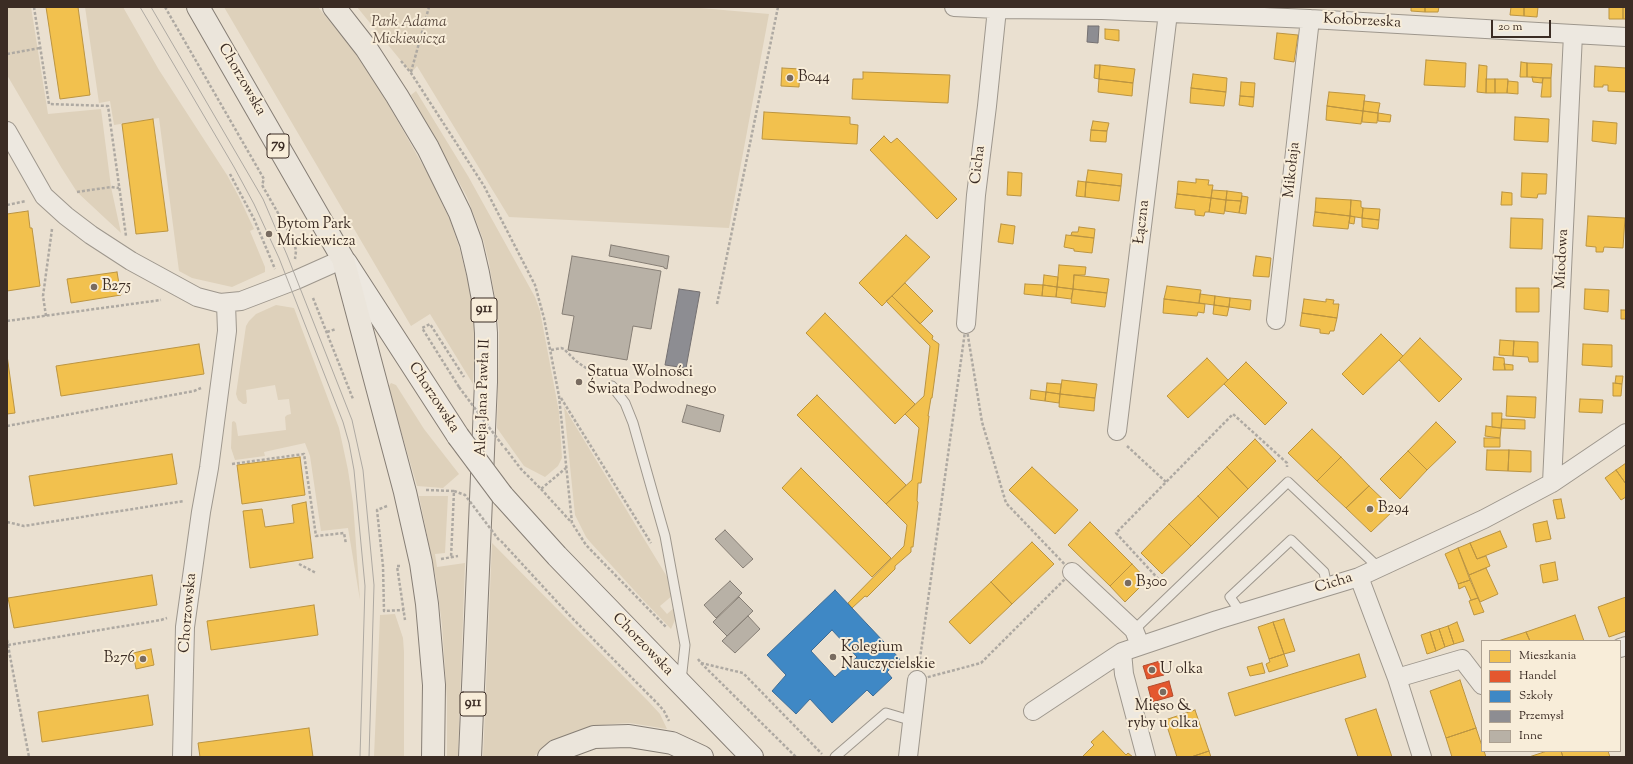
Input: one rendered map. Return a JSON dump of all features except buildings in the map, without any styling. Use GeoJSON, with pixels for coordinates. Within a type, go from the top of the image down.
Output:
{"type":"FeatureCollection","features":[{"type":"Feature","properties":{"kind":"main road","name":"Chorzowska"},"geometry":{"type":"LineString","coordinates":[[198,7],[343,259],[458,436],[502,495],[557,556],[752,757]]}},
{"type":"Feature","properties":{"kind":"main road","name":"Aleja Jana Pawła II"},"geometry":{"type":"LineString","coordinates":[[334,7],[374,60],[428,148],[460,212],[471,243],[480,280],[486,333],[486,382],[470,757]]}},
{"type":"Feature","properties":{"kind":"main road"},"geometry":{"type":"LineString","coordinates":[[343,259],[405,492],[421,563],[427,604],[434,685],[433,757]]}},
{"type":"Feature","properties":{"kind":"main road"},"geometry":{"type":"LineString","coordinates":[[549,757],[556,751],[594,737],[629,736],[672,743],[702,757]]}},
{"type":"Feature","properties":{"kind":"street","name":"Kołobrzeska"},"geometry":{"type":"LineString","coordinates":[[954,7],[1102,10],[1310,19],[1626,37]]}},
{"type":"Feature","properties":{"kind":"street","name":"Cicha"},"geometry":{"type":"LineString","coordinates":[[966,324],[976,194],[987,106],[996,8]]}},
{"type":"Feature","properties":{"kind":"street","name":"Łączna"},"geometry":{"type":"LineString","coordinates":[[1117,431],[1168,13]]}},
{"type":"Feature","properties":{"kind":"street","name":"Mikołaja"},"geometry":{"type":"LineString","coordinates":[[1276,320],[1310,19]]}},
{"type":"Feature","properties":{"kind":"street","name":"Miodowa"},"geometry":{"type":"LineString","coordinates":[[1552,483],[1573,34]]}},
{"type":"Feature","properties":{"kind":"street"},"geometry":{"type":"LineString","coordinates":[[7,131],[44,196],[66,216],[91,235],[138,265],[197,297],[211,302],[226,304],[250,298],[343,259]]}},
{"type":"Feature","properties":{"kind":"street","name":"Chorzowska"},"geometry":{"type":"LineString","coordinates":[[182,757],[185,627],[201,512],[209,468],[227,331],[226,304]]}},
{"type":"Feature","properties":{"kind":"street","name":"Cicha"},"geometry":{"type":"LineString","coordinates":[[1033,711],[1122,652],[1137,637],[1241,613],[1359,577],[1484,519],[1552,483],[1626,433]]}},
{"type":"Feature","properties":{"kind":"street"},"geometry":{"type":"LineString","coordinates":[[1072,572],[1137,637]]}},
{"type":"Feature","properties":{"kind":"street"},"geometry":{"type":"LineString","coordinates":[[1359,577],[1397,678],[1422,757]]}},
{"type":"Feature","properties":{"kind":"street"},"geometry":{"type":"LineString","coordinates":[[1122,652],[1124,674],[1146,757]]}},
{"type":"Feature","properties":{"kind":"street"},"geometry":{"type":"LineString","coordinates":[[1397,678],[1462,659],[1481,684]]}},
{"type":"Feature","properties":{"kind":"street"},"geometry":{"type":"LineString","coordinates":[[908,757],[917,680]]}},
{"type":"Feature","properties":{"kind":"lane"},"geometry":{"type":"LineString","coordinates":[[612,386],[625,403],[633,423],[663,529],[685,645],[681,684]]}},
{"type":"Feature","properties":{"kind":"lane"},"geometry":{"type":"LineString","coordinates":[[1137,637],[1171,594],[1288,482],[1379,568]]}},
{"type":"Feature","properties":{"kind":"lane"},"geometry":{"type":"LineString","coordinates":[[1241,613],[1230,597],[1291,540],[1324,572],[1327,587]]}},
{"type":"Feature","properties":{"kind":"lane"},"geometry":{"type":"LineString","coordinates":[[834,757],[886,713],[913,720]]}},
{"type":"Feature","properties":{"kind":"path"},"geometry":{"type":"LineString","coordinates":[[34,7],[48,104],[108,106],[127,240]]}},
{"type":"Feature","properties":{"kind":"path"},"geometry":{"type":"LineString","coordinates":[[165,7],[264,179],[262,185],[294,241],[296,251],[294,261]]}},
{"type":"Feature","properties":{"kind":"path"},"geometry":{"type":"LineString","coordinates":[[411,73],[429,7]]}},
{"type":"Feature","properties":{"kind":"path"},"geometry":{"type":"LineString","coordinates":[[717,304],[778,7]]}},
{"type":"Feature","properties":{"kind":"path"},"geometry":{"type":"LineString","coordinates":[[7,54],[40,48]]}},
{"type":"Feature","properties":{"kind":"path"},"geometry":{"type":"LineString","coordinates":[[396,55],[411,73],[480,180],[509,233],[534,285],[544,318],[559,396],[572,523]]}},
{"type":"Feature","properties":{"kind":"path"},"geometry":{"type":"LineString","coordinates":[[230,174],[254,219],[276,272],[265,277],[271,290]]}},
{"type":"Feature","properties":{"kind":"path"},"geometry":{"type":"LineString","coordinates":[[77,192],[111,187],[119,188]]}},
{"type":"Feature","properties":{"kind":"path"},"geometry":{"type":"LineString","coordinates":[[7,204],[32,200]]}},
{"type":"Feature","properties":{"kind":"path"},"geometry":{"type":"LineString","coordinates":[[46,316],[43,296],[53,225]]}},
{"type":"Feature","properties":{"kind":"path"},"geometry":{"type":"LineString","coordinates":[[313,298],[353,399]]}},
{"type":"Feature","properties":{"kind":"path"},"geometry":{"type":"LineString","coordinates":[[7,321],[164,300]]}},
{"type":"Feature","properties":{"kind":"path"},"geometry":{"type":"LineString","coordinates":[[461,372],[430,324],[422,328],[459,387],[503,446],[521,469],[572,523],[586,545],[701,663],[796,757]]}},
{"type":"Feature","properties":{"kind":"path"},"geometry":{"type":"LineString","coordinates":[[966,324],[982,422],[1006,503],[1072,572],[981,663],[917,680],[966,324]]}},
{"type":"Feature","properties":{"kind":"path"},"geometry":{"type":"LineString","coordinates":[[327,332],[336,329]]}},
{"type":"Feature","properties":{"kind":"path"},"geometry":{"type":"LineString","coordinates":[[551,350],[561,348],[564,349],[576,361],[612,386]]}},
{"type":"Feature","properties":{"kind":"path"},"geometry":{"type":"LineString","coordinates":[[7,426],[194,391],[203,387]]}},
{"type":"Feature","properties":{"kind":"path"},"geometry":{"type":"LineString","coordinates":[[559,396],[654,548]]}},
{"type":"Feature","properties":{"kind":"path"},"geometry":{"type":"LineString","coordinates":[[1171,594],[1116,533],[1234,414],[1287,463],[1288,482]]}},
{"type":"Feature","properties":{"kind":"path"},"geometry":{"type":"LineString","coordinates":[[1117,431],[1115,446],[1126,445],[1166,482]]}},
{"type":"Feature","properties":{"kind":"path"},"geometry":{"type":"LineString","coordinates":[[232,464],[304,454],[316,536],[344,533],[346,544]]}},
{"type":"Feature","properties":{"kind":"path"},"geometry":{"type":"LineString","coordinates":[[541,489],[566,467]]}},
{"type":"Feature","properties":{"kind":"path"},"geometry":{"type":"LineString","coordinates":[[424,490],[454,491],[465,495],[499,540],[571,617],[664,711],[673,730],[672,743]]}},
{"type":"Feature","properties":{"kind":"path"},"geometry":{"type":"LineString","coordinates":[[450,558],[454,491]]}},
{"type":"Feature","properties":{"kind":"path"},"geometry":{"type":"LineString","coordinates":[[7,522],[24,526],[186,500]]}},
{"type":"Feature","properties":{"kind":"path"},"geometry":{"type":"LineString","coordinates":[[383,507],[376,510],[383,566],[384,611],[404,610],[397,566],[401,566]]}},
{"type":"Feature","properties":{"kind":"path"},"geometry":{"type":"LineString","coordinates":[[299,564],[316,573]]}},
{"type":"Feature","properties":{"kind":"path"},"geometry":{"type":"LineString","coordinates":[[8,645],[161,620],[169,616]]}},
{"type":"Feature","properties":{"kind":"path"},"geometry":{"type":"LineString","coordinates":[[7,640],[29,757]]}},
{"type":"Feature","properties":{"kind":"path"},"geometry":{"type":"LineString","coordinates":[[701,663],[743,673],[825,757]]}},
{"type":"Feature","properties":{"kind":"green space"},"geometry":{"type":"Polygon","coordinates":[[[7,7],[31,7],[48,114],[101,109],[111,187],[121,233],[77,192],[7,75],[7,7]]]}},
{"type":"Feature","properties":{"kind":"green space"},"geometry":{"type":"Polygon","coordinates":[[[85,7],[123,7],[159,70],[227,175],[239,197],[254,229],[250,231],[265,267],[265,272],[232,287],[192,278],[179,271],[159,118],[114,125],[110,101],[99,103],[85,7]]]}},
{"type":"Feature","properties":{"kind":"green space"},"geometry":{"type":"Polygon","coordinates":[[[224,7],[318,7],[354,51],[380,90],[429,176],[450,220],[460,250],[474,315],[475,344],[473,384],[430,314],[411,326],[224,7]]]}},
{"type":"Feature","properties":{"kind":"green space","name":"Park Adama Mickiewicza"},"geometry":{"type":"Polygon","coordinates":[[[357,7],[689,7],[769,14],[729,228],[509,217],[417,66],[411,73],[357,7]]]}},
{"type":"Feature","properties":{"kind":"green space"},"geometry":{"type":"Polygon","coordinates":[[[416,91],[468,176],[535,297],[540,311],[559,412],[562,458],[558,466],[545,477],[524,466],[497,428],[499,331],[489,263],[483,239],[467,197],[411,95],[416,91]]]}},
{"type":"Feature","properties":{"kind":"green space"},"geometry":{"type":"Polygon","coordinates":[[[276,305],[294,308],[339,428],[353,503],[360,600],[348,528],[321,531],[310,456],[305,443],[264,452],[265,456],[235,460],[231,448],[232,422],[234,421],[236,423],[238,436],[286,430],[285,417],[291,414],[289,399],[278,400],[275,385],[246,390],[246,404],[243,404],[238,400],[236,394],[246,326],[256,314],[276,305]]]}},
{"type":"Feature","properties":{"kind":"green space"},"geometry":{"type":"Polygon","coordinates":[[[391,383],[396,385],[424,429],[459,474],[443,488],[417,486],[389,390],[391,383]]]}},
{"type":"Feature","properties":{"kind":"green space"},"geometry":{"type":"Polygon","coordinates":[[[564,407],[669,580],[673,595],[660,606],[667,614],[675,607],[675,620],[671,629],[591,543],[586,537],[575,515],[564,407]]]}},
{"type":"Feature","properties":{"kind":"green space"},"geometry":{"type":"Polygon","coordinates":[[[419,496],[448,496],[445,553],[435,554],[437,567],[465,563],[458,757],[447,757],[447,700],[442,625],[436,579],[419,496]]]}},
{"type":"Feature","properties":{"kind":"green space"},"geometry":{"type":"Polygon","coordinates":[[[492,543],[649,702],[660,714],[667,729],[630,723],[595,726],[549,745],[533,757],[483,757],[492,543]]]}},
{"type":"Feature","properties":{"kind":"green space"},"geometry":{"type":"Polygon","coordinates":[[[395,614],[403,638],[404,652],[404,757],[374,757],[380,615],[395,614]]]}},
{"type":"Feature","properties":{"kind":"tram line"},"geometry":{"type":"LineString","coordinates":[[140,7],[234,167],[254,204],[279,258],[343,422],[354,470],[365,586],[360,757]]}},
{"type":"Feature","properties":{"kind":"tram line"},"geometry":{"type":"LineString","coordinates":[[151,7],[263,199],[287,255],[352,420],[363,470],[374,585],[369,757]]}},
{"type":"Feature","properties":{"kind":"place","name":"B044"},"geometry":{"type":"Point","coordinates":[790,78]}},
{"type":"Feature","properties":{"kind":"place","name":"Bytom Park Mickiewicza"},"geometry":{"type":"Point","coordinates":[269,234]}},
{"type":"Feature","properties":{"kind":"place","name":"B275"},"geometry":{"type":"Point","coordinates":[94,287]}},
{"type":"Feature","properties":{"kind":"place","name":"Statua Wolności Świata Podwodnego"},"geometry":{"type":"Point","coordinates":[579,382]}},
{"type":"Feature","properties":{"kind":"place","name":"B294"},"geometry":{"type":"Point","coordinates":[1370,509]}},
{"type":"Feature","properties":{"kind":"place","name":"B300"},"geometry":{"type":"Point","coordinates":[1128,583]}},
{"type":"Feature","properties":{"kind":"place","name":"Kolegium Nauczycielskie"},"geometry":{"type":"Point","coordinates":[833,657]}},
{"type":"Feature","properties":{"kind":"place","name":"B276"},"geometry":{"type":"Point","coordinates":[143,659]}},
{"type":"Feature","properties":{"kind":"place","name":"U olka"},"geometry":{"type":"Point","coordinates":[1152,670]}},
{"type":"Feature","properties":{"kind":"place","name":"Mięso & ryby u olka"},"geometry":{"type":"Point","coordinates":[1163,692]}}]}
